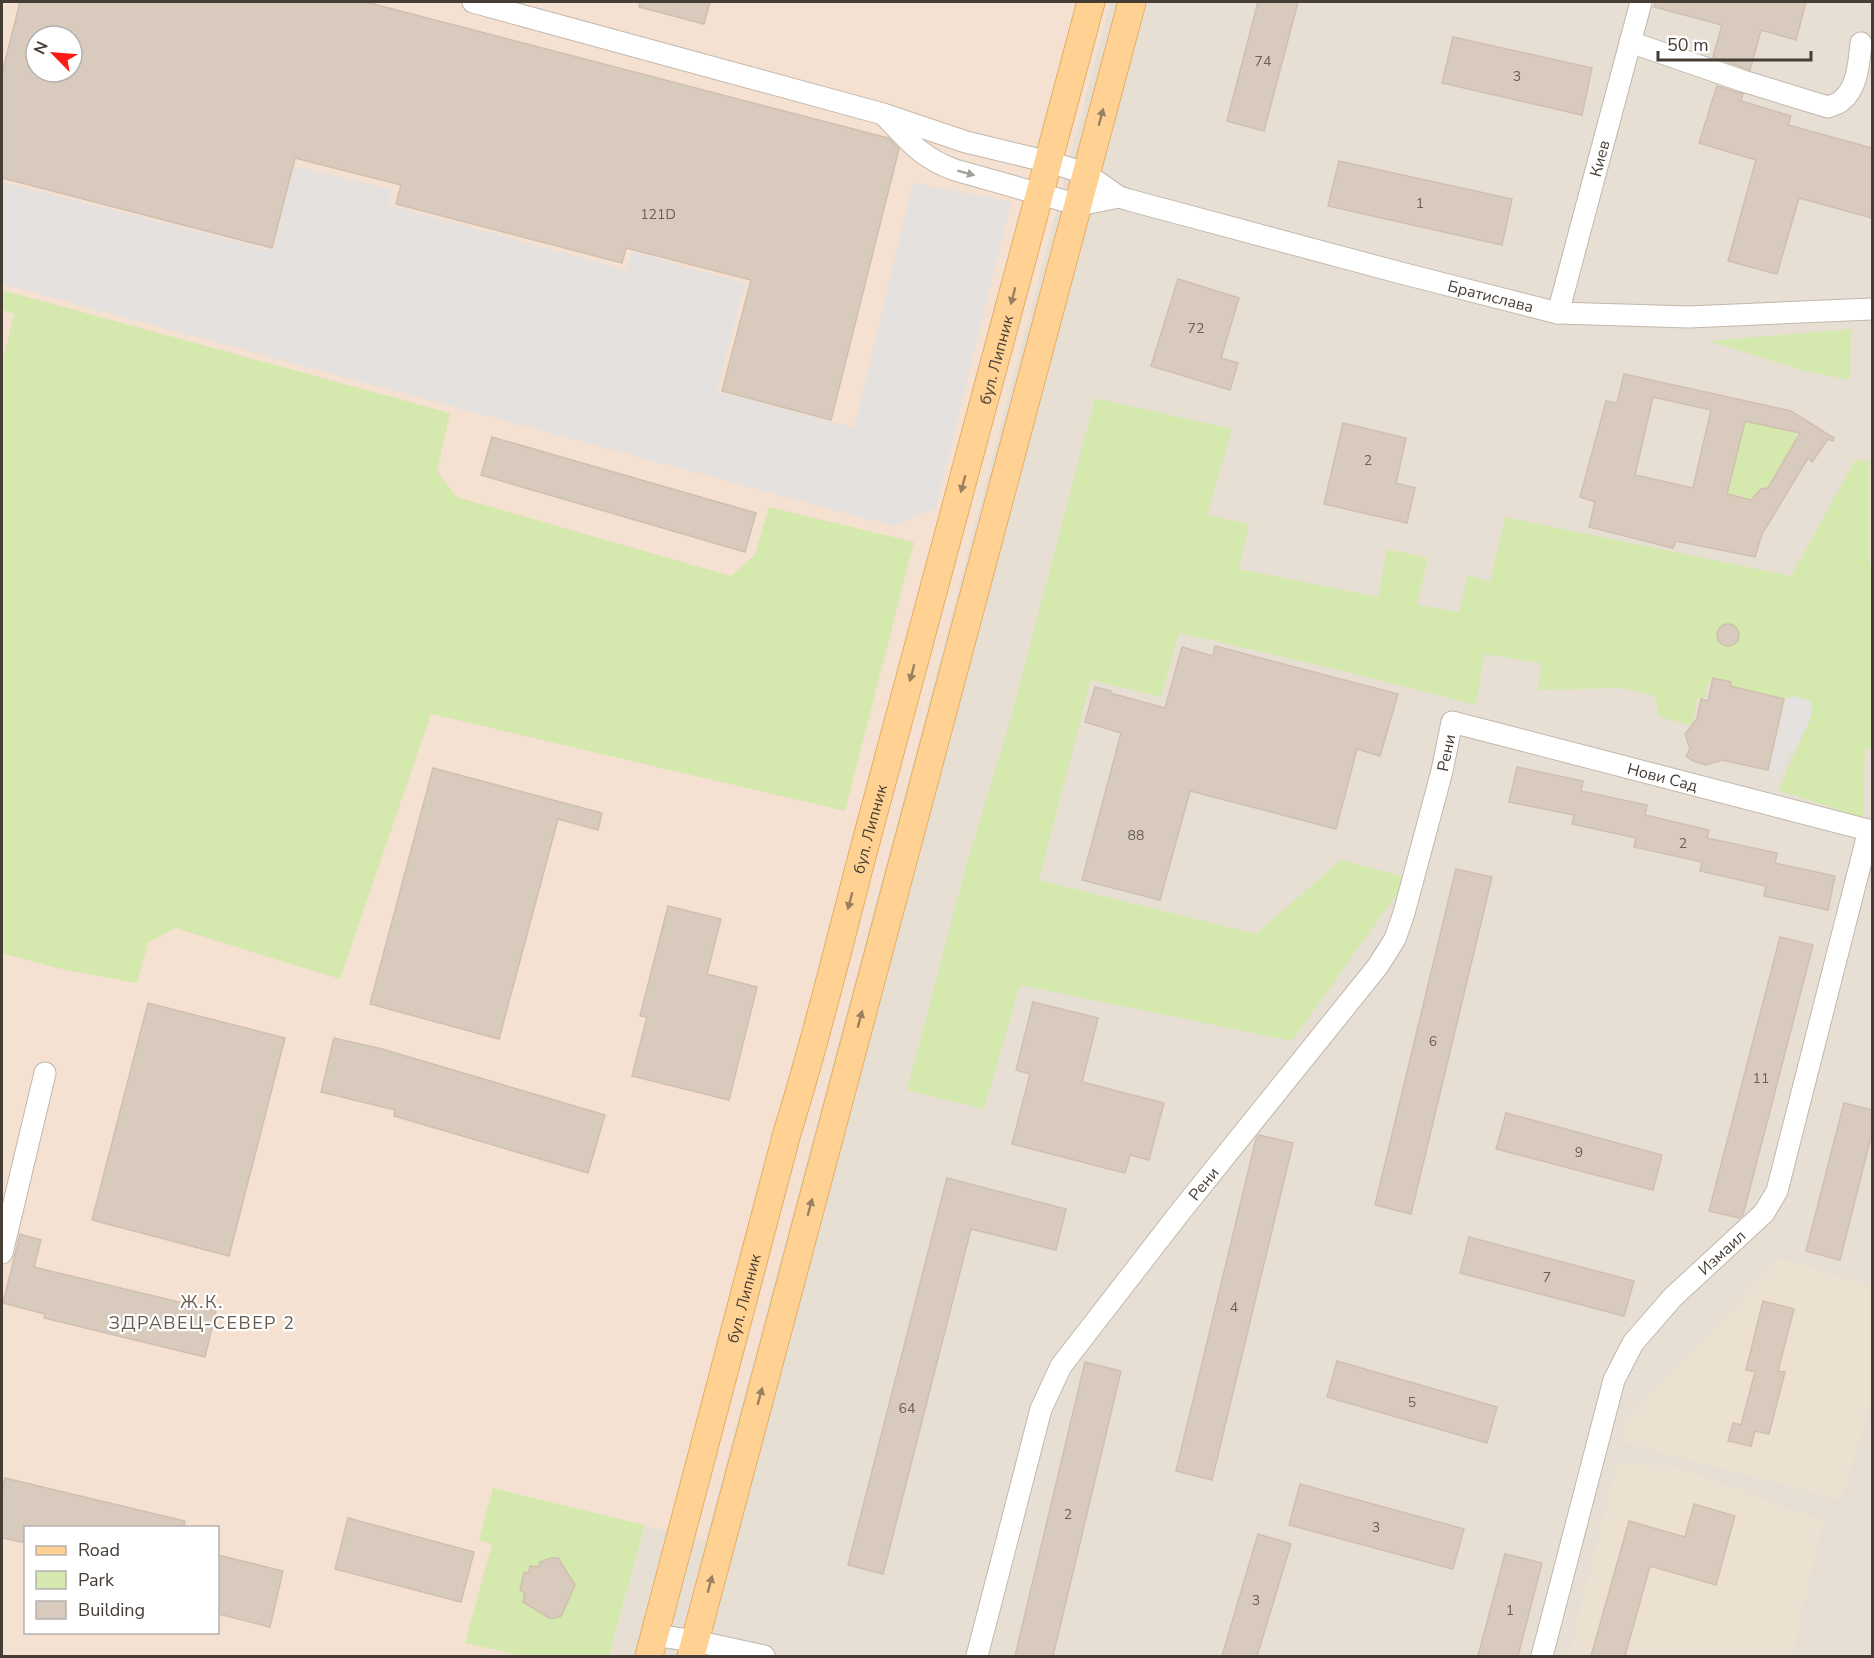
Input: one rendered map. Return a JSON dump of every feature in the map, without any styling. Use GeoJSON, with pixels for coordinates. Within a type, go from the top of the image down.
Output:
{"type":"FeatureCollection","features":[{"type":"Feature","properties":{"kind":"main road","name":"бул. Липник"},"geometry":{"type":"LineString","coordinates":[[651,1646],[1091,2]]}},
{"type":"Feature","properties":{"kind":"main road"},"geometry":{"type":"LineString","coordinates":[[693,1648],[1132,2]]}},
{"type":"Feature","properties":{"kind":"street"},"geometry":{"type":"LineString","coordinates":[[473,2],[884,114],[966,142],[1049,162],[1085,173],[1119,197]]}},
{"type":"Feature","properties":{"kind":"street","name":"Киев"},"geometry":{"type":"LineString","coordinates":[[1558,313],[1641,2]]}},
{"type":"Feature","properties":{"kind":"street"},"geometry":{"type":"LineString","coordinates":[[1630,42],[1743,81],[1828,106],[1840,102],[1849,92],[1857,74],[1861,43]]}},
{"type":"Feature","properties":{"kind":"street"},"geometry":{"type":"LineString","coordinates":[[884,114],[917,149],[938,164],[1078,205],[1119,197]]}},
{"type":"Feature","properties":{"kind":"street","name":"Братислава"},"geometry":{"type":"LineString","coordinates":[[1119,197],[1558,313],[1689,316],[1872,309]]}},
{"type":"Feature","properties":{"kind":"street","name":"Нови Сад"},"geometry":{"type":"LineString","coordinates":[[1452,722],[1871,831]]}},
{"type":"Feature","properties":{"kind":"street","name":"Рени"},"geometry":{"type":"LineString","coordinates":[[977,1656],[1041,1409],[1060,1366],[1378,966],[1395,939],[1442,771],[1452,722]]}},
{"type":"Feature","properties":{"kind":"street","name":"Измаил"},"geometry":{"type":"LineString","coordinates":[[1542,1656],[1614,1380],[1628,1352],[1633,1343],[1673,1297],[1764,1213],[1777,1191],[1871,831]]}},
{"type":"Feature","properties":{"kind":"street"},"geometry":{"type":"LineString","coordinates":[[2,1253],[45,1073]]}},
{"type":"Feature","properties":{"kind":"street"},"geometry":{"type":"LineString","coordinates":[[651,1646],[764,1656]]}},
{"type":"Feature","properties":{"kind":"shaded area"},"geometry":{"type":"Polygon","coordinates":[[[2,2],[1110,2],[921,731],[705,1540],[493,1488],[493,1544],[465,1642],[523,1656],[2,1656],[2,2]]]}},
{"type":"Feature","properties":{"kind":"shaded area"},"geometry":{"type":"Polygon","coordinates":[[[1110,2],[1872,2],[1872,1656],[609,1656],[645,1525],[705,1540],[921,731],[1110,2]]]}},
{"type":"Feature","properties":{"kind":"shaded area"},"geometry":{"type":"Polygon","coordinates":[[[293,166],[392,189],[388,205],[626,270],[632,252],[745,283],[717,391],[854,428],[913,183],[1011,202],[936,508],[893,526],[2,284],[2,182],[273,251],[293,166]]]}},
{"type":"Feature","properties":{"kind":"shaded area"},"geometry":{"type":"Polygon","coordinates":[[[1795,696],[1810,701],[1812,711],[1808,724],[1792,752],[1790,751],[1778,775],[1768,770],[1777,730],[1780,730],[1779,721],[1784,699],[1795,696]]]}},
{"type":"Feature","properties":{"kind":"shaded area"},"geometry":{"type":"Polygon","coordinates":[[[1780,1258],[1872,1286],[1872,1399],[1841,1500],[1622,1442],[1625,1422],[1780,1258]]]}},
{"type":"Feature","properties":{"kind":"shaded area"},"geometry":{"type":"Polygon","coordinates":[[[1617,1463],[1677,1467],[1823,1521],[1792,1656],[1569,1656],[1617,1463]]]}},
{"type":"Feature","properties":{"kind":"green space"},"geometry":{"type":"Polygon","coordinates":[[[2,290],[450,413],[437,471],[457,497],[731,576],[755,554],[769,507],[914,542],[845,811],[431,714],[340,979],[175,928],[148,943],[137,983],[61,969],[2,953],[2,363],[14,314],[2,310],[2,290]]]}},
{"type":"Feature","properties":{"kind":"green space"},"geometry":{"type":"Polygon","coordinates":[[[1851,329],[1850,380],[1801,370],[1709,341],[1851,329]]]}},
{"type":"Feature","properties":{"kind":"green space"},"geometry":{"type":"Polygon","coordinates":[[[1095,398],[1232,429],[1207,515],[1249,524],[1239,569],[1378,597],[1387,549],[1428,558],[1417,605],[1459,612],[1468,575],[1490,582],[1505,517],[1791,576],[1855,460],[1869,461],[1869,562],[1872,568],[1872,748],[1865,749],[1863,818],[1778,790],[1808,724],[1812,711],[1810,701],[1790,697],[1784,699],[1708,682],[1705,698],[1698,698],[1692,725],[1659,717],[1655,696],[1622,688],[1538,690],[1541,663],[1484,654],[1476,705],[1348,672],[1179,633],[1161,697],[1091,680],[1039,880],[1256,934],[1341,860],[1408,878],[1292,1041],[1020,985],[984,1109],[907,1090],[966,866],[1010,721],[1095,398]]]}},
{"type":"Feature","properties":{"kind":"green space"},"geometry":{"type":"Polygon","coordinates":[[[1745,421],[1795,432],[1796,438],[1768,488],[1761,489],[1751,500],[1727,494],[1745,421]]]}},
{"type":"Feature","properties":{"kind":"green space"},"geometry":{"type":"Polygon","coordinates":[[[493,1488],[645,1525],[609,1656],[523,1656],[465,1643],[492,1544],[479,1540],[493,1488]]]}},
{"type":"Feature","properties":{"kind":"building"},"geometry":{"type":"Polygon","coordinates":[[[20,2],[366,2],[888,138],[899,149],[831,420],[722,391],[751,280],[626,248],[622,263],[396,204],[401,185],[295,158],[272,248],[2,178],[2,73],[20,2]]]}},
{"type":"Feature","properties":{"kind":"building"},"geometry":{"type":"Polygon","coordinates":[[[640,2],[710,2],[704,24],[639,7],[640,2]]]}},
{"type":"Feature","properties":{"kind":"building"},"geometry":{"type":"Polygon","coordinates":[[[1258,2],[1298,2],[1264,131],[1227,121],[1258,2]]]}},
{"type":"Feature","properties":{"kind":"building"},"geometry":{"type":"Polygon","coordinates":[[[1655,2],[1806,2],[1796,40],[1761,30],[1750,70],[1713,57],[1722,25],[1654,7],[1655,2]]]}},
{"type":"Feature","properties":{"kind":"building"},"geometry":{"type":"Polygon","coordinates":[[[1453,37],[1592,68],[1582,115],[1442,83],[1453,37]]]}},
{"type":"Feature","properties":{"kind":"building"},"geometry":{"type":"Polygon","coordinates":[[[1717,86],[1743,94],[1741,101],[1791,116],[1788,125],[1872,148],[1872,218],[1799,198],[1777,274],[1728,261],[1756,160],[1699,143],[1717,86]]]}},
{"type":"Feature","properties":{"kind":"building"},"geometry":{"type":"Polygon","coordinates":[[[1339,161],[1512,199],[1502,245],[1328,206],[1339,161]]]}},
{"type":"Feature","properties":{"kind":"building"},"geometry":{"type":"Polygon","coordinates":[[[1178,279],[1239,298],[1221,358],[1238,363],[1230,390],[1151,366],[1178,279]]]}},
{"type":"Feature","properties":{"kind":"building"},"geometry":{"type":"Polygon","coordinates":[[[1624,374],[1791,411],[1834,438],[1833,441],[1828,439],[1812,462],[1808,458],[1762,534],[1755,557],[1676,541],[1673,548],[1589,527],[1595,502],[1580,497],[1606,401],[1617,403],[1624,374]],[[1653,397],[1635,475],[1693,488],[1711,410],[1653,397]],[[1745,421],[1727,494],[1751,500],[1761,489],[1768,488],[1800,433],[1745,421]]]}},
{"type":"Feature","properties":{"kind":"building"},"geometry":{"type":"Polygon","coordinates":[[[1343,423],[1406,438],[1396,483],[1415,488],[1407,523],[1324,504],[1343,423]]]}},
{"type":"Feature","properties":{"kind":"building"},"geometry":{"type":"Polygon","coordinates":[[[492,437],[756,513],[745,552],[481,475],[492,437]]]}},
{"type":"Feature","properties":{"kind":"building"},"geometry":{"type":"Polygon","coordinates":[[[1728,624],[1736,627],[1739,635],[1736,643],[1728,646],[1720,643],[1717,635],[1720,627],[1728,624]]]}},
{"type":"Feature","properties":{"kind":"building"},"geometry":{"type":"Polygon","coordinates":[[[1215,646],[1398,694],[1380,756],[1357,749],[1336,829],[1190,791],[1160,900],[1082,880],[1121,733],[1085,722],[1095,687],[1165,708],[1182,647],[1213,656],[1215,646]]]}},
{"type":"Feature","properties":{"kind":"building"},"geometry":{"type":"Polygon","coordinates":[[[1713,678],[1731,682],[1730,686],[1784,699],[1768,770],[1722,760],[1706,765],[1686,756],[1690,749],[1685,734],[1697,719],[1701,699],[1708,701],[1713,678]]]}},
{"type":"Feature","properties":{"kind":"building"},"geometry":{"type":"Polygon","coordinates":[[[1517,767],[1583,781],[1581,791],[1647,805],[1645,815],[1709,830],[1707,838],[1777,853],[1775,863],[1835,876],[1828,910],[1764,896],[1766,886],[1700,871],[1702,862],[1634,847],[1636,838],[1572,824],[1574,815],[1509,802],[1517,767]]]}},
{"type":"Feature","properties":{"kind":"building"},"geometry":{"type":"Polygon","coordinates":[[[433,768],[602,813],[598,830],[558,819],[499,1039],[370,1004],[433,768]]]}},
{"type":"Feature","properties":{"kind":"building"},"geometry":{"type":"Polygon","coordinates":[[[1456,869],[1492,877],[1411,1214],[1375,1205],[1456,869]]]}},
{"type":"Feature","properties":{"kind":"building"},"geometry":{"type":"Polygon","coordinates":[[[668,906],[721,919],[707,974],[757,987],[729,1100],[632,1076],[647,1017],[640,1016],[668,906]]]}},
{"type":"Feature","properties":{"kind":"building"},"geometry":{"type":"Polygon","coordinates":[[[1780,937],[1813,945],[1743,1215],[1739,1218],[1709,1211],[1780,937]]]}},
{"type":"Feature","properties":{"kind":"building"},"geometry":{"type":"Polygon","coordinates":[[[1033,1002],[1098,1018],[1082,1082],[1164,1103],[1149,1160],[1130,1155],[1125,1173],[1012,1144],[1030,1074],[1016,1070],[1033,1002]]]}},
{"type":"Feature","properties":{"kind":"building"},"geometry":{"type":"Polygon","coordinates":[[[148,1003],[285,1038],[229,1256],[92,1220],[148,1003]]]}},
{"type":"Feature","properties":{"kind":"building"},"geometry":{"type":"Polygon","coordinates":[[[334,1038],[382,1049],[605,1115],[588,1173],[394,1116],[395,1110],[321,1092],[334,1038]]]}},
{"type":"Feature","properties":{"kind":"building"},"geometry":{"type":"Polygon","coordinates":[[[1844,1103],[1872,1110],[1872,1133],[1840,1260],[1806,1251],[1844,1103]]]}},
{"type":"Feature","properties":{"kind":"building"},"geometry":{"type":"Polygon","coordinates":[[[1506,1113],[1662,1155],[1653,1190],[1496,1149],[1506,1113]]]}},
{"type":"Feature","properties":{"kind":"building"},"geometry":{"type":"Polygon","coordinates":[[[1259,1135],[1293,1143],[1212,1480],[1176,1471],[1256,1139],[1259,1135]]]}},
{"type":"Feature","properties":{"kind":"building"},"geometry":{"type":"Polygon","coordinates":[[[947,1178],[1066,1209],[1056,1250],[971,1229],[883,1574],[848,1565],[947,1178]]]}},
{"type":"Feature","properties":{"kind":"building"},"geometry":{"type":"Polygon","coordinates":[[[20,1234],[41,1240],[34,1267],[216,1311],[205,1357],[44,1318],[45,1314],[3,1303],[20,1234]]]}},
{"type":"Feature","properties":{"kind":"building"},"geometry":{"type":"Polygon","coordinates":[[[1469,1237],[1634,1281],[1624,1316],[1460,1273],[1469,1237]]]}},
{"type":"Feature","properties":{"kind":"building"},"geometry":{"type":"Polygon","coordinates":[[[1763,1301],[1794,1309],[1778,1371],[1785,1372],[1769,1434],[1755,1431],[1751,1446],[1728,1441],[1733,1423],[1741,1425],[1755,1372],[1746,1370],[1763,1301]]]}},
{"type":"Feature","properties":{"kind":"building"},"geometry":{"type":"Polygon","coordinates":[[[1337,1361],[1497,1407],[1487,1443],[1327,1397],[1337,1361]]]}},
{"type":"Feature","properties":{"kind":"building"},"geometry":{"type":"Polygon","coordinates":[[[1085,1362],[1121,1371],[1053,1656],[1015,1656],[1085,1362]]]}},
{"type":"Feature","properties":{"kind":"building"},"geometry":{"type":"Polygon","coordinates":[[[5,1478],[185,1521],[184,1526],[24,1526],[24,1543],[2,1538],[2,1492],[5,1478]]]}},
{"type":"Feature","properties":{"kind":"building"},"geometry":{"type":"Polygon","coordinates":[[[1300,1484],[1464,1529],[1453,1569],[1289,1525],[1300,1484]]]}},
{"type":"Feature","properties":{"kind":"building"},"geometry":{"type":"Polygon","coordinates":[[[1694,1504],[1735,1516],[1716,1585],[1650,1566],[1625,1656],[1591,1656],[1629,1521],[1685,1537],[1694,1504]]]}},
{"type":"Feature","properties":{"kind":"building"},"geometry":{"type":"Polygon","coordinates":[[[348,1518],[474,1552],[461,1602],[335,1569],[348,1518]]]}},
{"type":"Feature","properties":{"kind":"building"},"geometry":{"type":"Polygon","coordinates":[[[1258,1534],[1291,1544],[1257,1656],[1222,1656],[1258,1534]]]}},
{"type":"Feature","properties":{"kind":"building"},"geometry":{"type":"Polygon","coordinates":[[[1505,1554],[1542,1563],[1518,1656],[1478,1656],[1505,1554]]]}},
{"type":"Feature","properties":{"kind":"building"},"geometry":{"type":"Polygon","coordinates":[[[219,1555],[283,1571],[270,1627],[219,1614],[219,1555]]]}},
{"type":"Feature","properties":{"kind":"building"},"geometry":{"type":"Polygon","coordinates":[[[558,1558],[575,1585],[561,1616],[554,1618],[549,1618],[523,1602],[525,1593],[520,1590],[524,1573],[529,1572],[530,1566],[539,1567],[540,1562],[558,1558]]]}},
{"type":"Feature","properties":{"kind":"district","name":"Ж.К. ЗДРАВЕЦ-СЕВЕР 2"},"geometry":{"type":"Point","coordinates":[202,1312]}}]}
